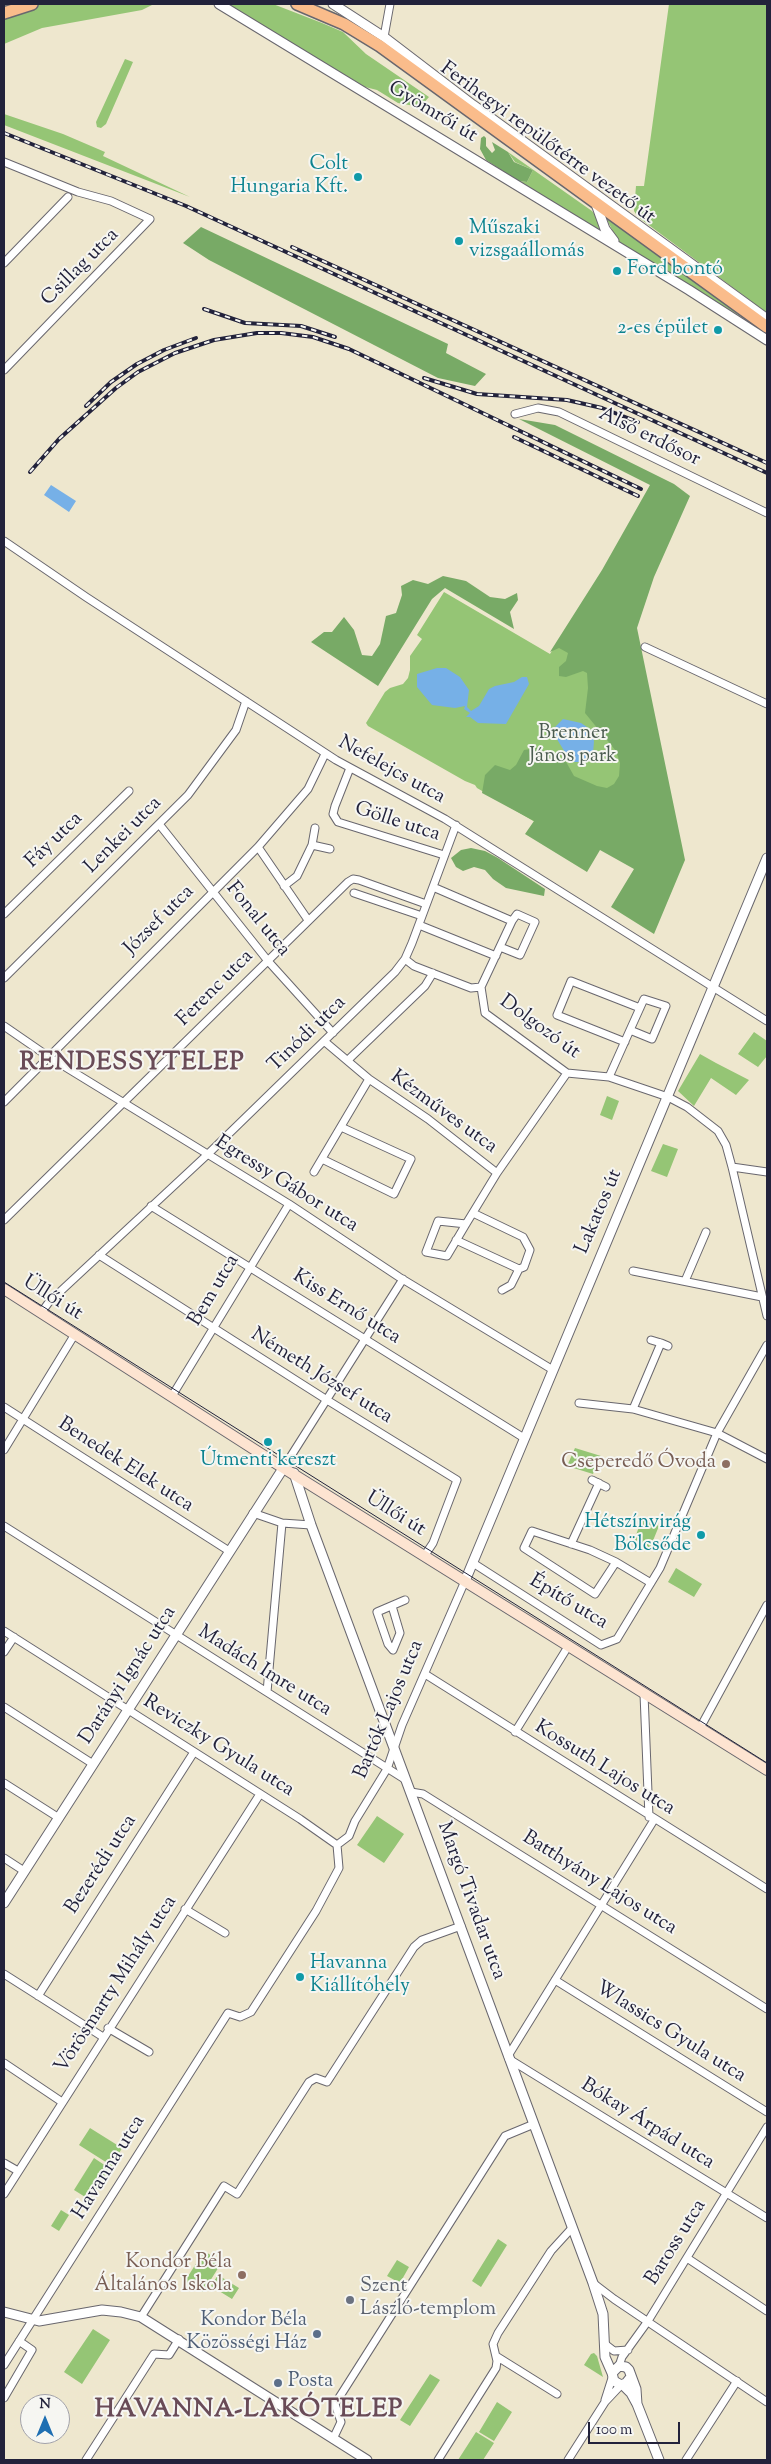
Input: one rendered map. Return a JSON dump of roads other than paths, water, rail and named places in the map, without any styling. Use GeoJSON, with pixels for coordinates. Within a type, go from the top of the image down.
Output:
{"type":"FeatureCollection","features":[{"type":"Feature","properties":{"kind":"main road"},"geometry":{"type":"LineString","coordinates":[[4,14],[32,4]]}},
{"type":"Feature","properties":{"kind":"main road","name":"Ferihegyi repülőtérre vezető út"},"geometry":{"type":"LineString","coordinates":[[297,4],[344,24],[380,46],[767,327]]}},
{"type":"Feature","properties":{"kind":"main road","name":"Üllői út"},"geometry":{"type":"LineString","coordinates":[[4,1290],[767,1770]]}},
{"type":"Feature","properties":{"kind":"street","name":"Gyömrői út"},"geometry":{"type":"LineString","coordinates":[[220,4],[627,251],[767,340]]}},
{"type":"Feature","properties":{"kind":"street","name":"Gyömrői út"},"geometry":{"type":"LineString","coordinates":[[333,4],[384,36],[473,105],[767,319]]}},
{"type":"Feature","properties":{"kind":"street"},"geometry":{"type":"LineString","coordinates":[[384,36],[390,4]]}},
{"type":"Feature","properties":{"kind":"street","name":"Csillag utca"},"geometry":{"type":"LineString","coordinates":[[4,162],[78,192],[111,200],[150,219],[4,370]]}},
{"type":"Feature","properties":{"kind":"street"},"geometry":{"type":"LineString","coordinates":[[4,262],[68,197]]}},
{"type":"Feature","properties":{"kind":"street","name":"Gyömrői út"},"geometry":{"type":"LineString","coordinates":[[593,200],[610,238],[627,251]]}},
{"type":"Feature","properties":{"kind":"street","name":"Alsó erdősor"},"geometry":{"type":"LineString","coordinates":[[514,414],[538,408],[559,412],[767,513]]}},
{"type":"Feature","properties":{"kind":"street","name":"Nefelejcs utca"},"geometry":{"type":"LineString","coordinates":[[4,541],[325,754],[456,826],[767,1021]]}},
{"type":"Feature","properties":{"kind":"street"},"geometry":{"type":"LineString","coordinates":[[645,647],[767,704]]}},
{"type":"Feature","properties":{"kind":"street","name":"Lenkei utca"},"geometry":{"type":"LineString","coordinates":[[4,978],[159,824],[199,781],[236,730],[246,701]]}},
{"type":"Feature","properties":{"kind":"street","name":"József utca"},"geometry":{"type":"LineString","coordinates":[[4,1102],[49,1057],[52,1051],[258,847],[308,789],[325,754]]}},
{"type":"Feature","properties":{"kind":"street","name":"Gölle utca"},"geometry":{"type":"LineString","coordinates":[[350,768],[334,806],[333,814],[338,822],[444,855]]}},
{"type":"Feature","properties":{"kind":"street","name":"Fáy utca"},"geometry":{"type":"LineString","coordinates":[[4,914],[129,791]]}},
{"type":"Feature","properties":{"kind":"street","name":"Fonal utca"},"geometry":{"type":"LineString","coordinates":[[159,824],[268,961],[333,1033]]}},
{"type":"Feature","properties":{"kind":"street","name":"Tinódi utca"},"geometry":{"type":"LineString","coordinates":[[41,1313],[49,1302],[208,1154],[396,972],[405,959],[419,925],[456,826]]}},
{"type":"Feature","properties":{"kind":"street"},"geometry":{"type":"LineString","coordinates":[[284,886],[297,876],[312,845],[315,828]]}},
{"type":"Feature","properties":{"kind":"street"},"geometry":{"type":"LineString","coordinates":[[312,845],[330,849]]}},
{"type":"Feature","properties":{"kind":"street"},"geometry":{"type":"LineString","coordinates":[[258,847],[308,920]]}},
{"type":"Feature","properties":{"kind":"street","name":"Lakatos út"},"geometry":{"type":"LineString","coordinates":[[465,1581],[767,858]]}},
{"type":"Feature","properties":{"kind":"street","name":"Ferenc utca"},"geometry":{"type":"LineString","coordinates":[[4,1220],[308,920],[352,879],[426,904]]}},
{"type":"Feature","properties":{"kind":"street"},"geometry":{"type":"LineString","coordinates":[[433,887],[512,921],[517,914],[535,922],[520,954],[500,947]]}},
{"type":"Feature","properties":{"kind":"street"},"geometry":{"type":"LineString","coordinates":[[354,893],[422,916]]}},
{"type":"Feature","properties":{"kind":"street","name":"Dolgozó út"},"geometry":{"type":"LineString","coordinates":[[512,921],[481,987],[486,1012],[567,1073],[610,1077],[668,1097],[687,1107],[718,1131],[726,1145],[732,1167],[767,1316]]}},
{"type":"Feature","properties":{"kind":"street"},"geometry":{"type":"LineString","coordinates":[[419,925],[496,956]]}},
{"type":"Feature","properties":{"kind":"street"},"geometry":{"type":"LineString","coordinates":[[405,959],[414,966],[471,988],[481,987]]}},
{"type":"Feature","properties":{"kind":"street"},"geometry":{"type":"LineString","coordinates":[[348,1060],[425,986],[432,973]]}},
{"type":"Feature","properties":{"kind":"street"},"geometry":{"type":"LineString","coordinates":[[625,1042],[557,1015],[571,981],[640,1008]]}},
{"type":"Feature","properties":{"kind":"street"},"geometry":{"type":"LineString","coordinates":[[610,1077],[630,1030],[644,999],[666,1006],[652,1039],[630,1030]]}},
{"type":"Feature","properties":{"kind":"street","name":"Egressy Gábor utca"},"geometry":{"type":"LineString","coordinates":[[4,1026],[49,1057],[288,1204],[402,1279],[553,1370]]}},
{"type":"Feature","properties":{"kind":"street","name":"Kézműves utca"},"geometry":{"type":"LineString","coordinates":[[324,1041],[369,1079],[428,1120],[497,1173]]}},
{"type":"Feature","properties":{"kind":"street","name":"Kézműves utca"},"geometry":{"type":"LineString","coordinates":[[466,1224],[438,1221],[426,1252],[446,1256],[473,1213],[497,1173],[567,1073]]}},
{"type":"Feature","properties":{"kind":"street","name":"Kézműves utca"},"geometry":{"type":"LineString","coordinates":[[314,1172],[369,1079]]}},
{"type":"Feature","properties":{"kind":"street"},"geometry":{"type":"LineString","coordinates":[[322,1160],[394,1194],[411,1159],[341,1127]]}},
{"type":"Feature","properties":{"kind":"street"},"geometry":{"type":"LineString","coordinates":[[732,1167],[767,1172]]}},
{"type":"Feature","properties":{"kind":"street","name":"Bem utca"},"geometry":{"type":"LineString","coordinates":[[172,1396],[288,1204]]}},
{"type":"Feature","properties":{"kind":"street","name":"Kiss Ernő utca"},"geometry":{"type":"LineString","coordinates":[[151,1206],[524,1438]]}},
{"type":"Feature","properties":{"kind":"street"},"geometry":{"type":"LineString","coordinates":[[473,1213],[524,1237],[529,1245],[529,1254],[524,1267],[519,1269],[511,1285],[502,1290]]}},
{"type":"Feature","properties":{"kind":"street"},"geometry":{"type":"LineString","coordinates":[[685,1282],[706,1232]]}},
{"type":"Feature","properties":{"kind":"street"},"geometry":{"type":"LineString","coordinates":[[456,1240],[519,1269]]}},
{"type":"Feature","properties":{"kind":"street","name":"Németh József utca"},"geometry":{"type":"LineString","coordinates":[[99,1255],[212,1328],[457,1480],[433,1543],[425,1555]]}},
{"type":"Feature","properties":{"kind":"street"},"geometry":{"type":"LineString","coordinates":[[633,1271],[762,1297]]}},
{"type":"Feature","properties":{"kind":"street"},"geometry":{"type":"LineString","coordinates":[[284,1467],[402,1279]]}},
{"type":"Feature","properties":{"kind":"street"},"geometry":{"type":"LineString","coordinates":[[4,1450],[75,1334]]}},
{"type":"Feature","properties":{"kind":"street"},"geometry":{"type":"LineString","coordinates":[[633,1409],[664,1345],[650,1340]]}},
{"type":"Feature","properties":{"kind":"street","name":"Építő utca"},"geometry":{"type":"LineString","coordinates":[[473,1563],[601,1645],[617,1639],[666,1556],[717,1433],[767,1345]]}},
{"type":"Feature","properties":{"kind":"street"},"geometry":{"type":"LineString","coordinates":[[579,1403],[633,1409],[717,1433],[767,1459]]}},
{"type":"Feature","properties":{"kind":"street","name":"Benedek Elek utca"},"geometry":{"type":"LineString","coordinates":[[4,1407],[229,1551]]}},
{"type":"Feature","properties":{"kind":"street","name":"Darányi Ignác utca"},"geometry":{"type":"LineString","coordinates":[[4,1904],[284,1467]]}},
{"type":"Feature","properties":{"kind":"street","name":"Margó Tivadar utca"},"geometry":{"type":"LineString","coordinates":[[294,1473],[311,1525],[593,2283],[602,2314],[605,2344],[611,2359],[636,2389],[637,2404]]}},
{"type":"Feature","properties":{"kind":"street"},"geometry":{"type":"LineString","coordinates":[[571,1544],[595,1481],[606,1487]]}},
{"type":"Feature","properties":{"kind":"street"},"geometry":{"type":"LineString","coordinates":[[300,1491],[308,1482]]}},
{"type":"Feature","properties":{"kind":"street"},"geometry":{"type":"LineString","coordinates":[[253,1514],[282,1523],[311,1525]]}},
{"type":"Feature","properties":{"kind":"street"},"geometry":{"type":"LineString","coordinates":[[266,1692],[282,1523]]}},
{"type":"Feature","properties":{"kind":"street","name":"Madách Imre utca"},"geometry":{"type":"LineString","coordinates":[[4,1526],[406,1780]]}},
{"type":"Feature","properties":{"kind":"street","name":"Építő utca"},"geometry":{"type":"LineString","coordinates":[[616,1562],[595,1594],[524,1548],[532,1532],[571,1544],[616,1562],[651,1583]]}},
{"type":"Feature","properties":{"kind":"street","name":"Bartók Lajos utca"},"geometry":{"type":"LineString","coordinates":[[337,1845],[349,1836],[355,1822],[387,1769],[394,1748],[465,1581]]}},
{"type":"Feature","properties":{"kind":"street"},"geometry":{"type":"LineString","coordinates":[[392,1606],[400,1634],[393,1650],[388,1644],[377,1612],[405,1600]]}},
{"type":"Feature","properties":{"kind":"street"},"geometry":{"type":"LineString","coordinates":[[700,1728],[767,1605]]}},
{"type":"Feature","properties":{"kind":"street","name":"Reviczky Gyula utca"},"geometry":{"type":"LineString","coordinates":[[4,1631],[337,1845]]}},
{"type":"Feature","properties":{"kind":"street"},"geometry":{"type":"LineString","coordinates":[[4,1652],[14,1637]]}},
{"type":"Feature","properties":{"kind":"street"},"geometry":{"type":"LineString","coordinates":[[515,1732],[569,1645]]}},
{"type":"Feature","properties":{"kind":"street","name":"Kossuth Lajos utca"},"geometry":{"type":"LineString","coordinates":[[425,1674],[767,1889]]}},
{"type":"Feature","properties":{"kind":"street"},"geometry":{"type":"LineString","coordinates":[[508,2057],[602,1905],[652,1818],[644,1694]]}},
{"type":"Feature","properties":{"kind":"street"},"geometry":{"type":"LineString","coordinates":[[4,1707],[93,1764]]}},
{"type":"Feature","properties":{"kind":"street","name":"Bezerédi utca"},"geometry":{"type":"LineString","coordinates":[[38,1996],[194,1752]]}},
{"type":"Feature","properties":{"kind":"street"},"geometry":{"type":"LineString","coordinates":[[4,1783],[59,1818]]}},
{"type":"Feature","properties":{"kind":"street","name":"Batthyány Lajos utca"},"geometry":{"type":"LineString","coordinates":[[411,1792],[423,1794],[767,2009]]}},
{"type":"Feature","properties":{"kind":"street","name":"Vörösmarty Mihály utca"},"geometry":{"type":"LineString","coordinates":[[4,2194],[184,1909],[260,1794]]}},
{"type":"Feature","properties":{"kind":"street","name":"Havanna utca"},"geometry":{"type":"LineString","coordinates":[[4,2365],[228,2013],[240,2017],[251,2012],[321,1903],[339,1868],[337,1845]]}},
{"type":"Feature","properties":{"kind":"street"},"geometry":{"type":"LineString","coordinates":[[4,1858],[24,1871]]}},
{"type":"Feature","properties":{"kind":"street"},"geometry":{"type":"LineString","coordinates":[[184,1909],[225,1932]]}},
{"type":"Feature","properties":{"kind":"street"},"geometry":{"type":"LineString","coordinates":[[141,2318],[224,2186],[237,2194],[310,2082],[316,2078],[327,2082],[414,1947],[422,1940],[460,1926]]}},
{"type":"Feature","properties":{"kind":"street"},"geometry":{"type":"LineString","coordinates":[[4,1974],[103,2037]]}},
{"type":"Feature","properties":{"kind":"street","name":"Wlassics Gyula utca"},"geometry":{"type":"LineString","coordinates":[[555,1980],[767,2112]]}},
{"type":"Feature","properties":{"kind":"street"},"geometry":{"type":"LineString","coordinates":[[108,2028],[149,2052]]}},
{"type":"Feature","properties":{"kind":"street","name":"Bókay Árpád utca"},"geometry":{"type":"LineString","coordinates":[[508,2057],[767,2218]]}},
{"type":"Feature","properties":{"kind":"street"},"geometry":{"type":"LineString","coordinates":[[4,2064],[62,2102]]}},
{"type":"Feature","properties":{"kind":"street"},"geometry":{"type":"LineString","coordinates":[[333,2439],[342,2422],[335,2404],[505,2136],[534,2124]]}},
{"type":"Feature","properties":{"kind":"street","name":"Baross utca"},"geometry":{"type":"LineString","coordinates":[[568,2460],[605,2402],[620,2372],[622,2357],[629,2350],[648,2321],[767,2127]]}},
{"type":"Feature","properties":{"kind":"street"},"geometry":{"type":"LineString","coordinates":[[4,2163],[18,2171]]}},
{"type":"Feature","properties":{"kind":"street"},"geometry":{"type":"LineString","coordinates":[[438,2460],[496,2368],[494,2344],[498,2333],[551,2251],[572,2228]]}},
{"type":"Feature","properties":{"kind":"street"},"geometry":{"type":"LineString","coordinates":[[687,2258],[767,2311]]}},
{"type":"Feature","properties":{"kind":"street"},"geometry":{"type":"LineString","coordinates":[[593,2283],[767,2402]]}},
{"type":"Feature","properties":{"kind":"street"},"geometry":{"type":"LineString","coordinates":[[4,2312],[32,2320],[52,2320],[102,2310],[121,2312],[141,2318],[178,2339],[333,2439],[356,2457],[366,2460]]}},
{"type":"Feature","properties":{"kind":"street"},"geometry":{"type":"LineString","coordinates":[[86,2460],[154,2354],[169,2355],[178,2339]]}},
{"type":"Feature","properties":{"kind":"street"},"geometry":{"type":"LineString","coordinates":[[4,2398],[32,2350],[19,2341]]}},
{"type":"Feature","properties":{"kind":"street"},"geometry":{"type":"LineString","coordinates":[[605,2344],[614,2351],[629,2350]]}},
{"type":"Feature","properties":{"kind":"street"},"geometry":{"type":"LineString","coordinates":[[496,2356],[557,2394]]}},
{"type":"Feature","properties":{"kind":"street"},"geometry":{"type":"LineString","coordinates":[[620,2372],[622,2385]]}},
{"type":"Feature","properties":{"kind":"street"},"geometry":{"type":"LineString","coordinates":[[686,2460],[737,2380]]}},
{"type":"Feature","properties":{"kind":"street","name":"Margó Tivadar utca"},"geometry":{"type":"LineString","coordinates":[[622,2385],[632,2392],[659,2460]]}},
{"type":"Feature","properties":{"kind":"street","name":"Baross utca"},"geometry":{"type":"LineString","coordinates":[[605,2402],[622,2385]]}},
{"type":"Feature","properties":{"kind":"water"},"geometry":{"type":"Polygon","coordinates":[[[51,485],[76,501],[69,512],[44,495],[51,485]]]}},
{"type":"Feature","properties":{"kind":"water"},"geometry":{"type":"Polygon","coordinates":[[[437,668],[446,668],[460,677],[469,690],[467,707],[471,711],[479,706],[489,689],[495,686],[514,682],[522,677],[527,677],[529,684],[506,724],[478,723],[470,717],[466,717],[470,713],[464,709],[465,706],[455,708],[432,705],[417,687],[417,674],[437,668]]]}},
{"type":"Feature","properties":{"kind":"water"},"geometry":{"type":"Polygon","coordinates":[[[563,719],[581,723],[590,729],[594,741],[593,754],[583,762],[571,762],[555,736],[553,729],[563,719]]]}},
{"type":"Feature","properties":{"kind":"tram line"},"geometry":{"type":"LineString","coordinates":[[4,1282],[767,1763]]}},
{"type":"Feature","properties":{"kind":"railway"},"geometry":{"type":"LineString","coordinates":[[4,133],[186,206],[767,473]]}},
{"type":"Feature","properties":{"kind":"railway"},"geometry":{"type":"LineString","coordinates":[[292,247],[767,463]]}},
{"type":"Feature","properties":{"kind":"railway"},"geometry":{"type":"LineString","coordinates":[[204,309],[245,323],[301,326],[335,337]]}},
{"type":"Feature","properties":{"kind":"railway"},"geometry":{"type":"LineString","coordinates":[[30,472],[59,439],[116,388],[138,372],[175,353],[214,340],[257,333],[281,333],[313,337],[349,349],[641,489]]}},
{"type":"Feature","properties":{"kind":"railway"},"geometry":{"type":"LineString","coordinates":[[86,406],[111,382],[137,364],[164,350],[196,338]]}},
{"type":"Feature","properties":{"kind":"railway"},"geometry":{"type":"LineString","coordinates":[[424,378],[477,394],[567,400],[602,408],[638,422]]}},
{"type":"Feature","properties":{"kind":"railway"},"geometry":{"type":"LineString","coordinates":[[514,437],[638,496]]}},
{"type":"Feature","properties":{"kind":"place","name":"Colt Hungaria Kft."},"geometry":{"type":"Point","coordinates":[358,177]}},
{"type":"Feature","properties":{"kind":"place","name":"Műszaki vizsgaállomás"},"geometry":{"type":"Point","coordinates":[459,241]}},
{"type":"Feature","properties":{"kind":"place","name":"Ford bontó"},"geometry":{"type":"Point","coordinates":[617,271]}},
{"type":"Feature","properties":{"kind":"place","name":"2-es épület"},"geometry":{"type":"Point","coordinates":[718,330]}},
{"type":"Feature","properties":{"kind":"place","name":"Útmenti kereszt"},"geometry":{"type":"Point","coordinates":[268,1442]}},
{"type":"Feature","properties":{"kind":"place","name":"Cseperedő Óvoda"},"geometry":{"type":"Point","coordinates":[726,1464]}},
{"type":"Feature","properties":{"kind":"place","name":"Hétszínvirág Bölcsőde"},"geometry":{"type":"Point","coordinates":[701,1535]}},
{"type":"Feature","properties":{"kind":"place","name":"Havanna Kiállítóhely"},"geometry":{"type":"Point","coordinates":[300,1977]}},
{"type":"Feature","properties":{"kind":"place","name":"Kondor Béla Általános Iskola"},"geometry":{"type":"Point","coordinates":[242,2275]}},
{"type":"Feature","properties":{"kind":"place","name":"Szent László-templom"},"geometry":{"type":"Point","coordinates":[350,2300]}},
{"type":"Feature","properties":{"kind":"place","name":"Kondor Béla Közösségi Ház"},"geometry":{"type":"Point","coordinates":[317,2334]}},
{"type":"Feature","properties":{"kind":"place","name":"Posta"},"geometry":{"type":"Point","coordinates":[278,2383]}},
{"type":"Feature","properties":{"kind":"district","name":"RENDESSYTELEP"},"geometry":{"type":"Point","coordinates":[132,1065]}},
{"type":"Feature","properties":{"kind":"district","name":"HAVANNA-LAKÓTELEP"},"geometry":{"type":"Point","coordinates":[249,2412]}},
{"type":"Feature","properties":{"kind":"park label","name":"Brenner János park"},"geometry":{"type":"Point","coordinates":[573,746]}}]}
